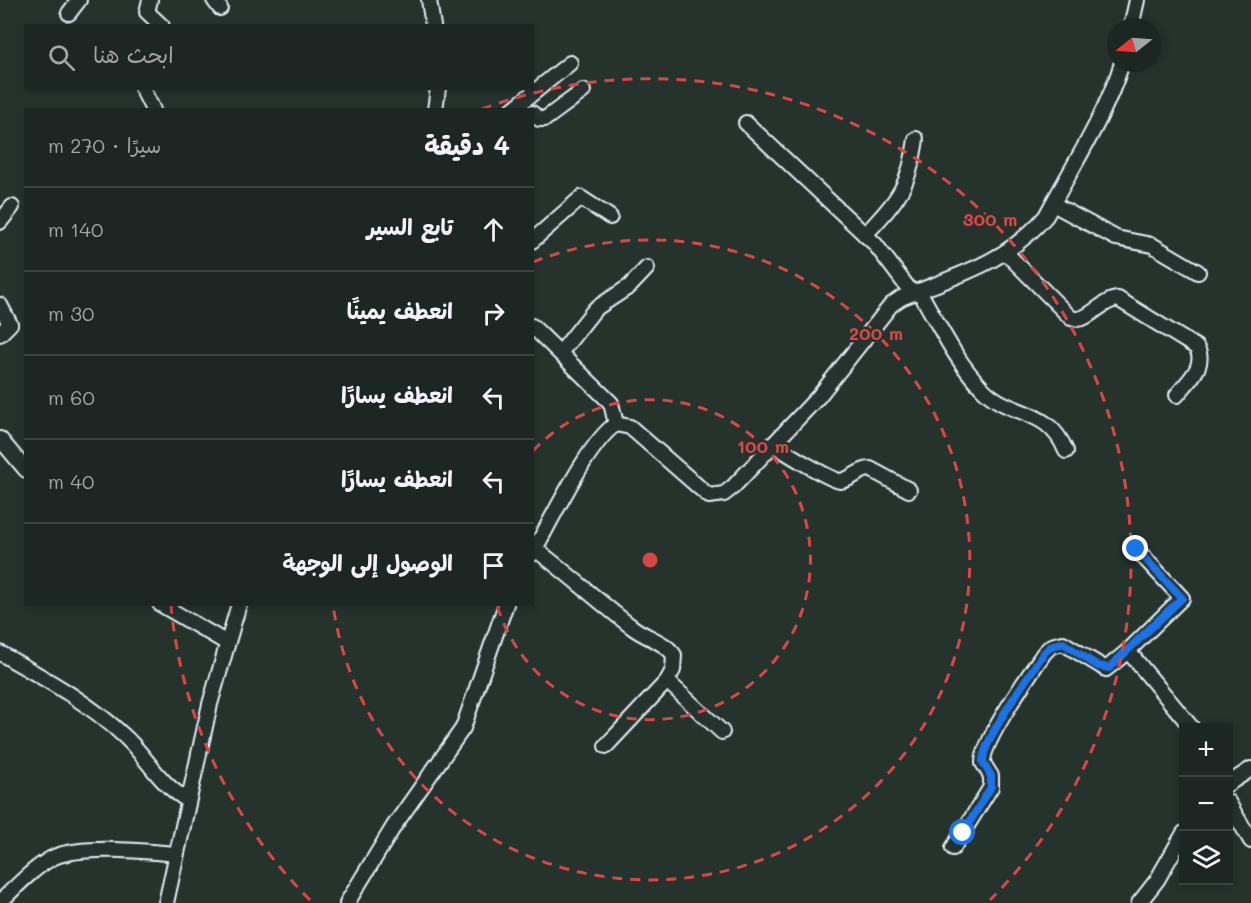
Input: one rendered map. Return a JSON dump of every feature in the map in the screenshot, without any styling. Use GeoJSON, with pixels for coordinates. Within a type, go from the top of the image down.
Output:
{"type":"FeatureCollection","features":[{"type":"Feature","properties":{"kind":"street"},"geometry":{"type":"LineString","coordinates":[[69,14],[79,0]]}},
{"type":"Feature","properties":{"kind":"street"},"geometry":{"type":"LineString","coordinates":[[150,0],[146,6],[147,12],[160,24]]}},
{"type":"Feature","properties":{"kind":"street"},"geometry":{"type":"LineString","coordinates":[[429,0],[433,24]]}},
{"type":"Feature","properties":{"kind":"street"},"geometry":{"type":"LineString","coordinates":[[1133,18],[1137,0]]}},
{"type":"Feature","properties":{"kind":"street"},"geometry":{"type":"LineString","coordinates":[[524,108],[570,63]]}},
{"type":"Feature","properties":{"kind":"street"},"geometry":{"type":"LineString","coordinates":[[616,424],[630,428],[709,496],[724,494],[819,396],[886,311],[901,298],[1006,253],[1029,236],[1053,204],[1116,83],[1119,72]]}},
{"type":"Feature","properties":{"kind":"street"},"geometry":{"type":"LineString","coordinates":[[143,90],[152,108]]}},
{"type":"Feature","properties":{"kind":"street"},"geometry":{"type":"LineString","coordinates":[[435,108],[438,90]]}},
{"type":"Feature","properties":{"kind":"street"},"geometry":{"type":"LineString","coordinates":[[534,115],[539,119],[545,119],[583,91]]}},
{"type":"Feature","properties":{"kind":"street"},"geometry":{"type":"LineString","coordinates":[[746,123],[888,258],[916,292],[958,358],[980,387],[1008,408],[1035,414],[1042,419],[1059,437],[1066,451]]}},
{"type":"Feature","properties":{"kind":"street"},"geometry":{"type":"LineString","coordinates":[[865,235],[903,190],[913,162],[916,139]]}},
{"type":"Feature","properties":{"kind":"street"},"geometry":{"type":"LineString","coordinates":[[534,239],[581,198],[610,217]]}},
{"type":"Feature","properties":{"kind":"street"},"geometry":{"type":"LineString","coordinates":[[1053,204],[1116,238],[1152,245],[1198,272]]}},
{"type":"Feature","properties":{"kind":"street"},"geometry":{"type":"LineString","coordinates":[[0,222],[12,207]]}},
{"type":"Feature","properties":{"kind":"street"},"geometry":{"type":"LineString","coordinates":[[1006,253],[1071,318],[1083,318],[1103,303],[1118,298],[1196,348],[1199,352],[1200,365],[1177,395]]}},
{"type":"Feature","properties":{"kind":"street"},"geometry":{"type":"LineString","coordinates":[[561,352],[595,309],[630,286],[647,268]]}},
{"type":"Feature","properties":{"kind":"street"},"geometry":{"type":"LineString","coordinates":[[0,305],[10,324],[0,334]]}},
{"type":"Feature","properties":{"kind":"street"},"geometry":{"type":"LineString","coordinates":[[534,328],[611,403],[616,424]]}},
{"type":"Feature","properties":{"kind":"street"},"geometry":{"type":"LineString","coordinates":[[606,746],[667,681],[675,662],[670,649],[637,631],[574,577],[534,551],[588,458],[604,434],[616,424]]}},
{"type":"Feature","properties":{"kind":"street"},"geometry":{"type":"LineString","coordinates":[[0,439],[24,468]]}},
{"type":"Feature","properties":{"kind":"street"},"geometry":{"type":"LineString","coordinates":[[774,445],[834,481],[849,479],[870,469],[909,490]]}},
{"type":"Feature","properties":{"kind":"street"},"geometry":{"type":"LineString","coordinates":[[953,848],[991,787],[991,776],[983,762],[985,752],[1006,711],[1044,653],[1051,646],[1063,643],[1106,669],[1128,651],[1182,596],[1136,549]]}},
{"type":"Feature","properties":{"kind":"street"},"geometry":{"type":"LineString","coordinates":[[163,606],[227,643]]}},
{"type":"Feature","properties":{"kind":"street"},"geometry":{"type":"LineString","coordinates":[[166,903],[188,800],[238,606]]}},
{"type":"Feature","properties":{"kind":"street"},"geometry":{"type":"LineString","coordinates":[[347,903],[394,826],[463,728],[505,606]]}},
{"type":"Feature","properties":{"kind":"street"},"geometry":{"type":"LineString","coordinates":[[1128,651],[1188,723]]}},
{"type":"Feature","properties":{"kind":"street"},"geometry":{"type":"LineString","coordinates":[[0,653],[77,699],[112,725],[135,747],[169,788],[188,800]]}},
{"type":"Feature","properties":{"kind":"street"},"geometry":{"type":"LineString","coordinates":[[667,681],[722,732]]}},
{"type":"Feature","properties":{"kind":"street"},"geometry":{"type":"LineString","coordinates":[[1233,781],[1251,769]]}},
{"type":"Feature","properties":{"kind":"street"},"geometry":{"type":"LineString","coordinates":[[1233,810],[1251,841]]}},
{"type":"Feature","properties":{"kind":"street"},"geometry":{"type":"LineString","coordinates":[[1139,903],[1157,880],[1179,842]]}},
{"type":"Feature","properties":{"kind":"street"},"geometry":{"type":"LineString","coordinates":[[0,902],[43,864],[66,854],[112,851],[176,854]]}},
{"type":"Feature","properties":{"kind":"route"},"geometry":{"type":"LineString","coordinates":[[963,833],[991,787],[991,776],[982,759],[985,752],[1006,711],[1044,653],[1051,646],[1063,643],[1080,652],[1098,666],[1109,668],[1182,598],[1136,549]]}}]}
